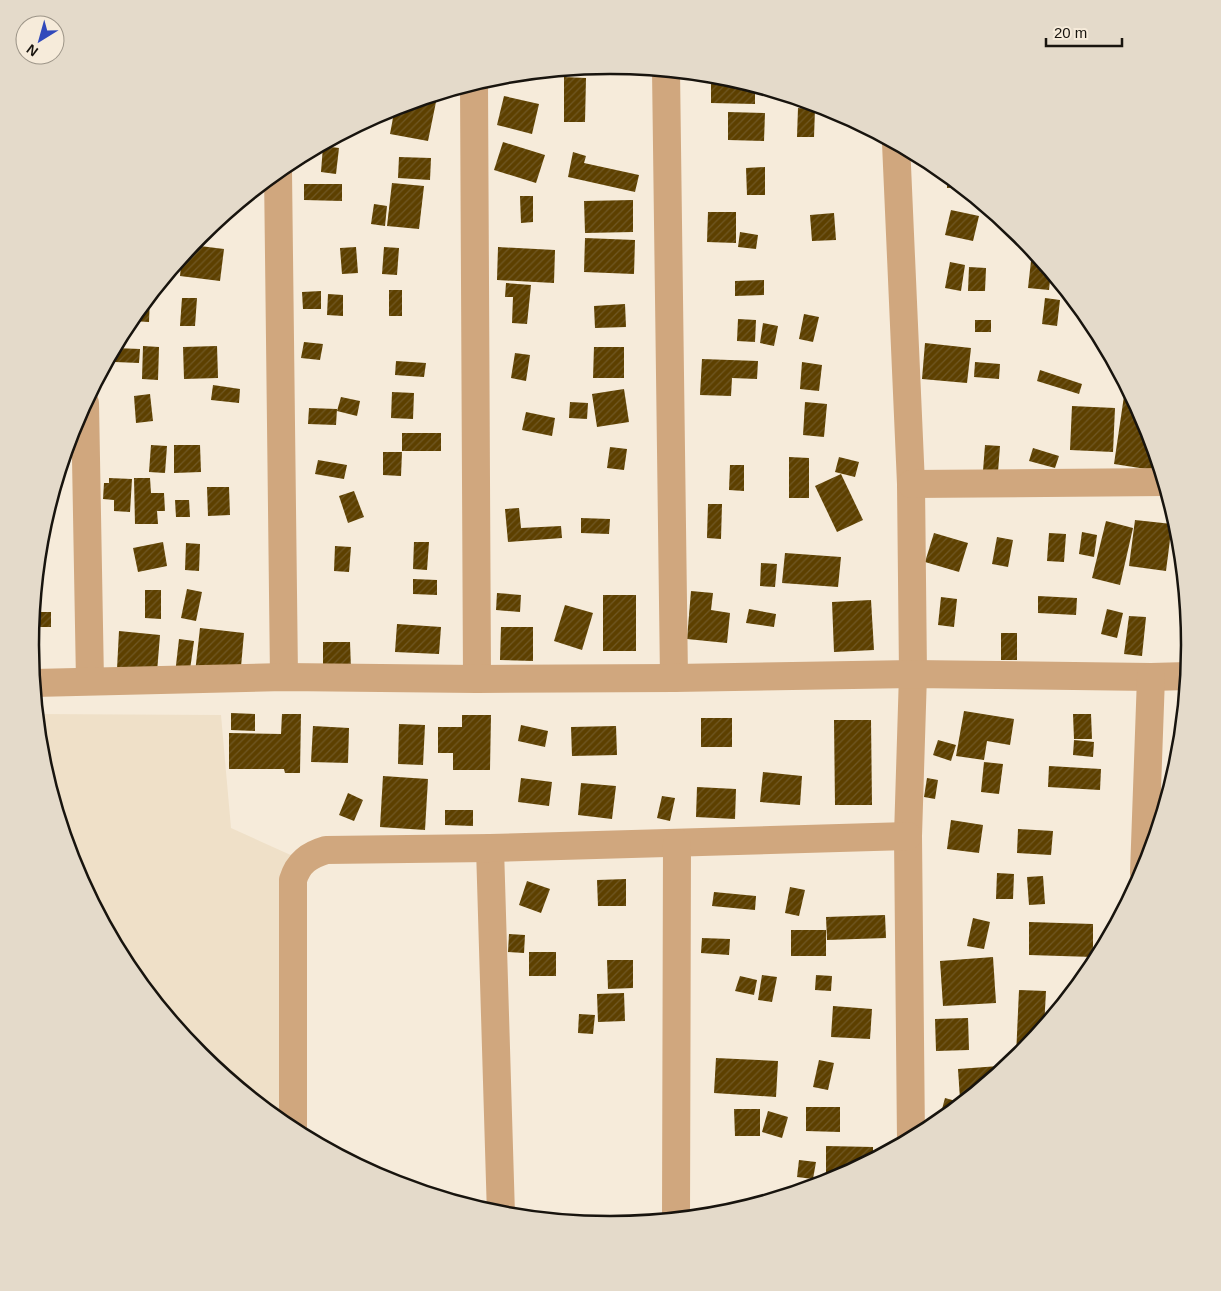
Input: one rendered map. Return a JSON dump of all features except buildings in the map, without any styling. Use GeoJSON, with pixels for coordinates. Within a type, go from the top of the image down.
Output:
{"type":"FeatureCollection","features":[{"type":"Feature","properties":{"kind":"street"},"geometry":{"type":"LineString","coordinates":[[666,77],[674,678]]}},
{"type":"Feature","properties":{"kind":"street"},"geometry":{"type":"LineString","coordinates":[[474,91],[477,679]]}},
{"type":"Feature","properties":{"kind":"street"},"geometry":{"type":"LineString","coordinates":[[896,150],[911,484],[913,674],[908,836],[911,1132]]}},
{"type":"Feature","properties":{"kind":"street"},"geometry":{"type":"LineString","coordinates":[[278,181],[284,677]]}},
{"type":"Feature","properties":{"kind":"street"},"geometry":{"type":"LineString","coordinates":[[85,420],[90,682]]}},
{"type":"Feature","properties":{"kind":"street"},"geometry":{"type":"LineString","coordinates":[[911,484],[1158,482]]}},
{"type":"Feature","properties":{"kind":"street"},"geometry":{"type":"LineString","coordinates":[[40,683],[284,677],[477,679],[913,674],[1181,676]]}},
{"type":"Feature","properties":{"kind":"street"},"geometry":{"type":"LineString","coordinates":[[1145,848],[1151,677]]}},
{"type":"Feature","properties":{"kind":"street"},"geometry":{"type":"LineString","coordinates":[[293,1121],[293,880],[296,869],[314,854],[326,850],[490,848],[908,836]]}},
{"type":"Feature","properties":{"kind":"street"},"geometry":{"type":"LineString","coordinates":[[676,843],[676,1213]]}},
{"type":"Feature","properties":{"kind":"street"},"geometry":{"type":"LineString","coordinates":[[490,848],[501,1206]]}},
{"type":"Feature","properties":{"kind":"shaded area"},"geometry":{"type":"Polygon","coordinates":[[[43,714],[221,715],[231,828],[304,861],[289,1118],[262,1099],[206,1050],[157,994],[115,931],[82,864],[69,829],[58,793],[43,714]]]}}]}
